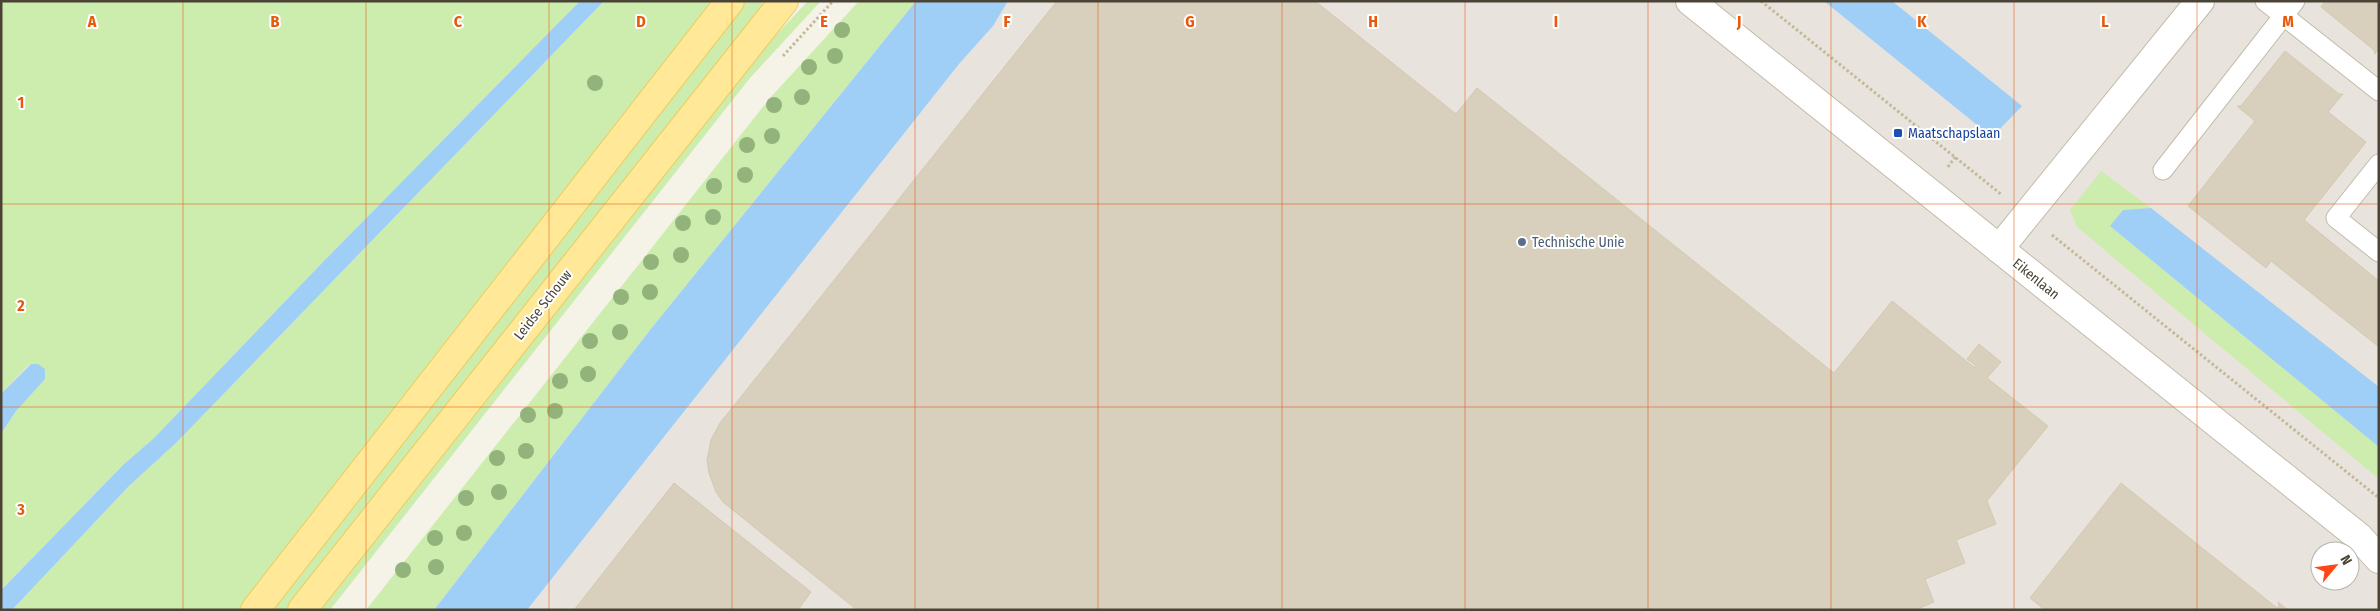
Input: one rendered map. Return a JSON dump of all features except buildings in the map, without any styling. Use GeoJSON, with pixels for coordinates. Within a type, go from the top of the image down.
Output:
{"type":"FeatureCollection","features":[{"type":"Feature","properties":{"kind":"main road"},"geometry":{"type":"LineString","coordinates":[[255,610],[730,1]]}},
{"type":"Feature","properties":{"kind":"main road","name":"Leidse Schouw"},"geometry":{"type":"LineString","coordinates":[[302,610],[784,1]]}},
{"type":"Feature","properties":{"kind":"street","name":"Eikenlaan"},"geometry":{"type":"LineString","coordinates":[[1690,1],[2359,537],[2379,559]]}},
{"type":"Feature","properties":{"kind":"street"},"geometry":{"type":"LineString","coordinates":[[1999,249],[2200,1]]}},
{"type":"Feature","properties":{"kind":"lane"},"geometry":{"type":"LineString","coordinates":[[2265,1],[2379,91]]}},
{"type":"Feature","properties":{"kind":"lane"},"geometry":{"type":"LineString","coordinates":[[2164,170],[2296,1]]}},
{"type":"Feature","properties":{"kind":"lane"},"geometry":{"type":"LineString","coordinates":[[2379,164],[2336,218],[2379,252]]}},
{"type":"Feature","properties":{"kind":"path"},"geometry":{"type":"LineString","coordinates":[[1760,1],[2379,498]]}},
{"type":"Feature","properties":{"kind":"path"},"geometry":{"type":"LineString","coordinates":[[1944,171],[1955,158]]}},
{"type":"Feature","properties":{"kind":"shaded area"},"geometry":{"type":"Polygon","coordinates":[[[1008,1],[2379,1],[2379,610],[527,610],[959,64],[993,26],[1008,1]]]}},
{"type":"Feature","properties":{"kind":"green space"},"geometry":{"type":"Polygon","coordinates":[[[1,1],[580,1],[319,266],[154,438],[124,464],[1,590],[1,434],[16,411],[30,364],[1,394],[1,1]]]}},
{"type":"Feature","properties":{"kind":"green space"},"geometry":{"type":"Polygon","coordinates":[[[604,1],[717,1],[242,610],[12,610],[129,486],[176,443],[604,1]]]}},
{"type":"Feature","properties":{"kind":"green space"},"geometry":{"type":"Polygon","coordinates":[[[745,1],[764,1],[748,27],[287,610],[271,610],[526,286],[745,1]]]}},
{"type":"Feature","properties":{"kind":"green space"},"geometry":{"type":"Polygon","coordinates":[[[808,1],[821,1],[750,78],[330,610],[312,610],[741,72],[808,1]]]}},
{"type":"Feature","properties":{"kind":"green space"},"geometry":{"type":"Polygon","coordinates":[[[859,1],[916,1],[650,330],[434,610],[366,610],[770,98],[859,1]]]}},
{"type":"Feature","properties":{"kind":"green space"},"geometry":{"type":"Polygon","coordinates":[[[2101,171],[2151,208],[2123,210],[2110,226],[2379,447],[2379,479],[2077,227],[2070,210],[2101,171]]]}},
{"type":"Feature","properties":{"kind":"water"},"geometry":{"type":"Polygon","coordinates":[[[580,1],[604,1],[176,443],[129,486],[12,610],[1,610],[1,590],[124,464],[154,438],[319,266],[580,1]]]}},
{"type":"Feature","properties":{"kind":"water"},"geometry":{"type":"Polygon","coordinates":[[[916,1],[1008,1],[993,26],[959,64],[527,610],[434,610],[650,330],[916,1]]]}},
{"type":"Feature","properties":{"kind":"water"},"geometry":{"type":"Polygon","coordinates":[[[1824,1],[1892,1],[2022,106],[1992,137],[1824,1]]]}},
{"type":"Feature","properties":{"kind":"water"},"geometry":{"type":"Polygon","coordinates":[[[2151,208],[2379,387],[2379,447],[2110,226],[2123,210],[2151,208]]]}},
{"type":"Feature","properties":{"kind":"water"},"geometry":{"type":"Polygon","coordinates":[[[31,364],[38,364],[45,369],[45,379],[16,411],[1,434],[1,394],[31,364]]]}},
{"type":"Feature","properties":{"kind":"place","name":"Maatschapslaan"},"geometry":{"type":"Point","coordinates":[1898,133]}},
{"type":"Feature","properties":{"kind":"place","name":"Technische Unie"},"geometry":{"type":"Point","coordinates":[1522,242]}}]}
